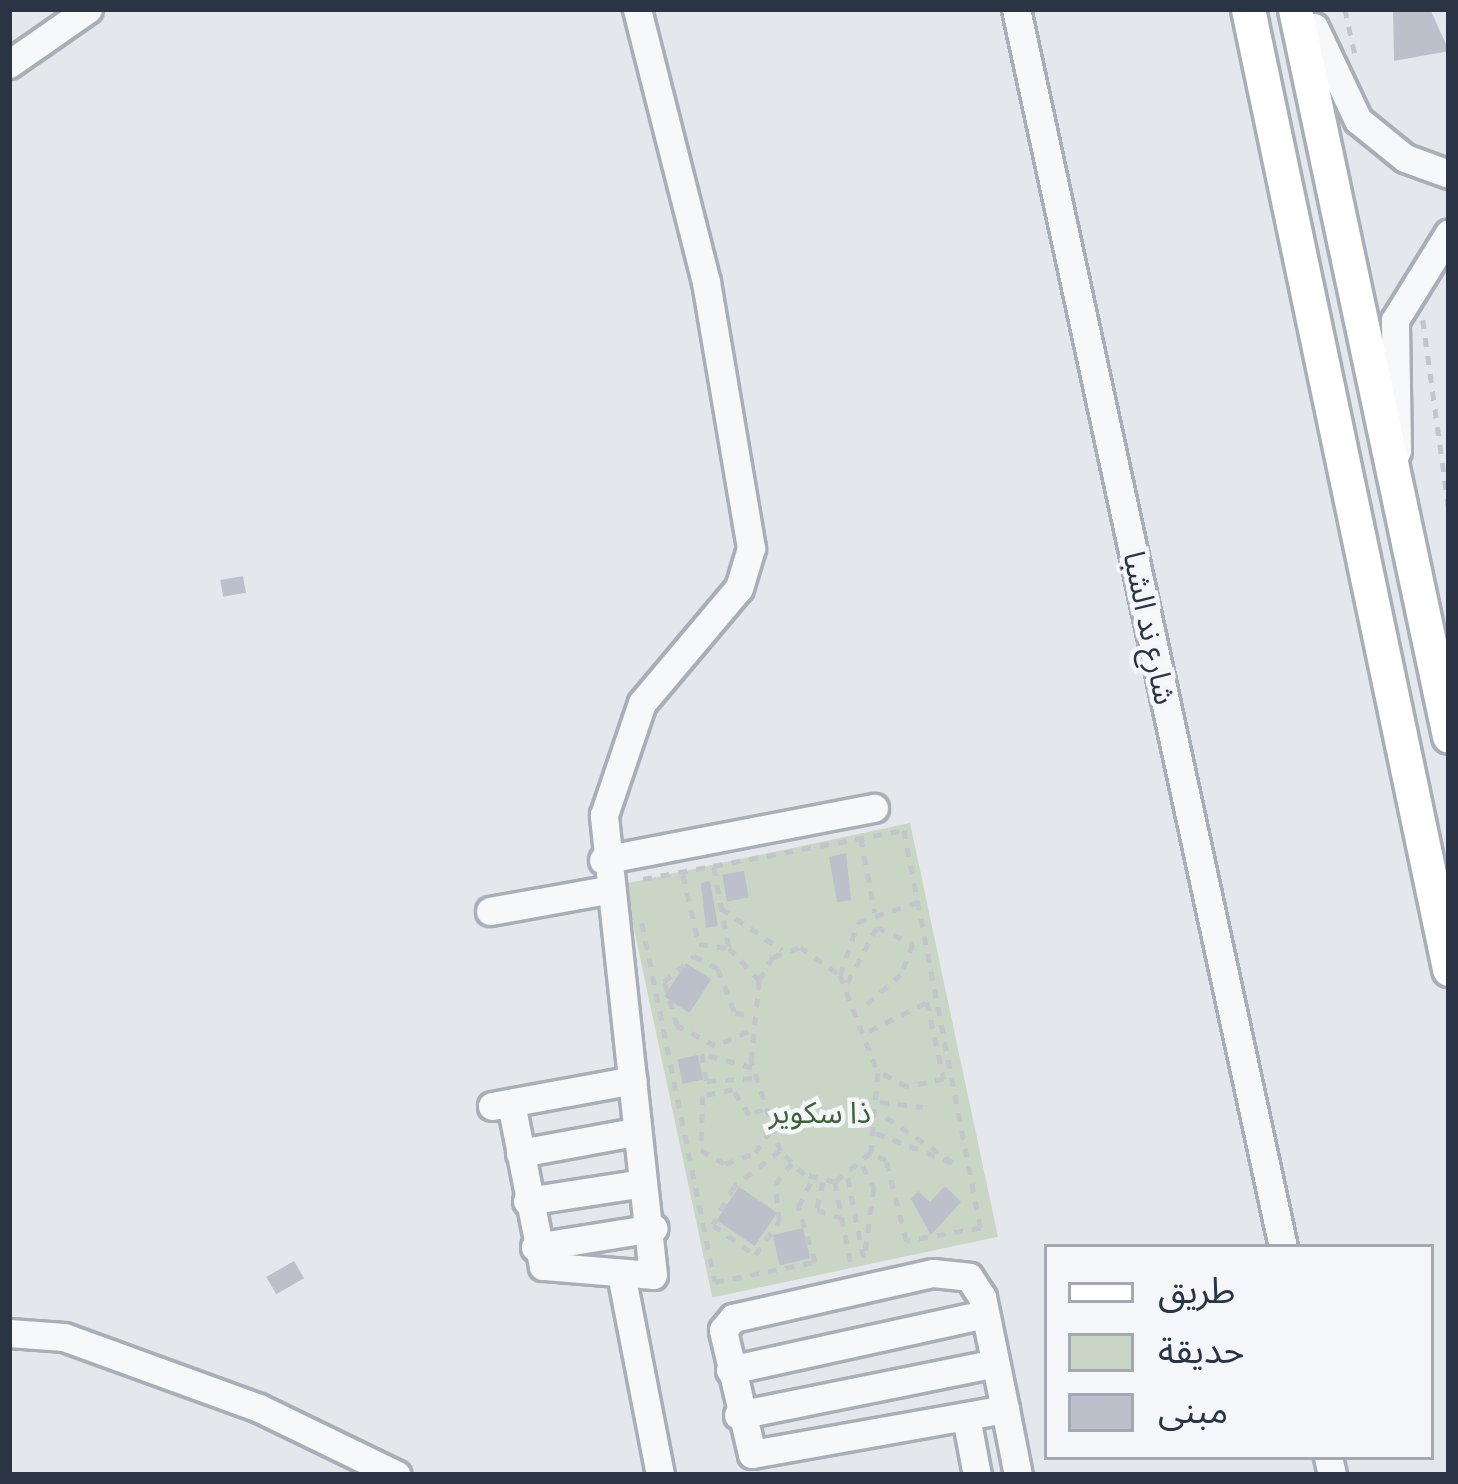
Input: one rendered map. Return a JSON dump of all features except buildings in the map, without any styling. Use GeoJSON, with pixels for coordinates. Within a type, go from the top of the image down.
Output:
{"type":"FeatureCollection","features":[{"type":"Feature","properties":{"kind":"main road"},"geometry":{"type":"LineString","coordinates":[[1247,9],[1449,969]]}},
{"type":"Feature","properties":{"kind":"main road"},"geometry":{"type":"LineString","coordinates":[[1295,9],[1449,736]]}},
{"type":"Feature","properties":{"kind":"street"},"geometry":{"type":"LineString","coordinates":[[9,64],[88,9]]}},
{"type":"Feature","properties":{"kind":"street"},"geometry":{"type":"LineString","coordinates":[[633,1080],[502,1104],[520,1153],[535,1246],[555,1273],[622,1279],[657,1270],[634,1132],[633,1080],[603,860],[629,729],[739,588],[751,548],[706,282],[637,9]]}},
{"type":"Feature","properties":{"kind":"street","name":"شارع ند الشبا"},"geometry":{"type":"LineString","coordinates":[[1016,9],[1282,1244]]}},
{"type":"Feature","properties":{"kind":"street"},"geometry":{"type":"LineString","coordinates":[[1310,9],[1327,72],[1358,120],[1405,158],[1449,174]]}},
{"type":"Feature","properties":{"kind":"street"},"geometry":{"type":"LineString","coordinates":[[1394,479],[1395,320],[1449,233]]}},
{"type":"Feature","properties":{"kind":"street"},"geometry":{"type":"LineString","coordinates":[[603,860],[874,808]]}},
{"type":"Feature","properties":{"kind":"street"},"geometry":{"type":"LineString","coordinates":[[490,911],[608,890]]}},
{"type":"Feature","properties":{"kind":"street"},"geometry":{"type":"LineString","coordinates":[[520,1153],[634,1132]]}},
{"type":"Feature","properties":{"kind":"street"},"geometry":{"type":"LineString","coordinates":[[527,1201],[643,1183]]}},
{"type":"Feature","properties":{"kind":"street"},"geometry":{"type":"LineString","coordinates":[[535,1246],[652,1228]]}},
{"type":"Feature","properties":{"kind":"street"},"geometry":{"type":"LineString","coordinates":[[1004,1409],[763,1456],[746,1445],[723,1330],[733,1318],[862,1281],[958,1272],[985,1314],[1004,1409],[1014,1472]]}},
{"type":"Feature","properties":{"kind":"street"},"geometry":{"type":"LineString","coordinates":[[622,1279],[660,1475]]}},
{"type":"Feature","properties":{"kind":"street"},"geometry":{"type":"LineString","coordinates":[[730,1370],[985,1314]]}},
{"type":"Feature","properties":{"kind":"street"},"geometry":{"type":"LineString","coordinates":[[9,1333],[64,1337],[238,1400],[397,1475]]}},
{"type":"Feature","properties":{"kind":"street"},"geometry":{"type":"LineString","coordinates":[[738,1415],[995,1363]]}},
{"type":"Feature","properties":{"kind":"street"},"geometry":{"type":"LineString","coordinates":[[966,1417],[976,1475]]}},
{"type":"Feature","properties":{"kind":"path"},"geometry":{"type":"LineString","coordinates":[[1345,9],[1358,67]]}},
{"type":"Feature","properties":{"kind":"path"},"geometry":{"type":"LineString","coordinates":[[1432,298],[1422,366],[1449,510]]}},
{"type":"Feature","properties":{"kind":"path"},"geometry":{"type":"LineString","coordinates":[[1449,299],[1449,313]]}},
{"type":"Feature","properties":{"kind":"path"},"geometry":{"type":"LineString","coordinates":[[812,1180],[798,1207],[815,1262],[715,1282],[633,880],[904,830],[981,1228],[906,1241],[886,1161],[871,1153]]}},
{"type":"Feature","properties":{"kind":"path"},"geometry":{"type":"LineString","coordinates":[[861,838],[875,913]]}},
{"type":"Feature","properties":{"kind":"path"},"geometry":{"type":"LineString","coordinates":[[713,866],[729,948],[759,980]]}},
{"type":"Feature","properties":{"kind":"path"},"geometry":{"type":"LineString","coordinates":[[682,872],[699,944],[729,948]]}},
{"type":"Feature","properties":{"kind":"path"},"geometry":{"type":"LineString","coordinates":[[840,975],[855,926],[875,913],[918,902]]}},
{"type":"Feature","properties":{"kind":"path"},"geometry":{"type":"LineString","coordinates":[[721,908],[782,950],[809,948],[840,975],[869,1031],[880,1102],[876,1133],[863,1166],[835,1182],[812,1180],[780,1151],[754,1078],[751,1014],[759,980],[782,950]]}},
{"type":"Feature","properties":{"kind":"path"},"geometry":{"type":"LineString","coordinates":[[846,985],[877,927],[913,944],[901,975],[860,1010]]}},
{"type":"Feature","properties":{"kind":"path"},"geometry":{"type":"LineString","coordinates":[[749,1032],[715,1046],[677,1026],[664,982],[694,956],[720,972],[735,1013],[751,1014]]}},
{"type":"Feature","properties":{"kind":"path"},"geometry":{"type":"LineString","coordinates":[[869,1031],[927,1002],[944,1079],[907,1087],[878,1073]]}},
{"type":"Feature","properties":{"kind":"path"},"geometry":{"type":"LineString","coordinates":[[752,1068],[702,1054],[707,1081],[754,1078]]}},
{"type":"Feature","properties":{"kind":"path"},"geometry":{"type":"LineString","coordinates":[[763,1110],[749,1115],[733,1090],[703,1096],[701,1150],[724,1164],[755,1153],[770,1131]]}},
{"type":"Feature","properties":{"kind":"path"},"geometry":{"type":"LineString","coordinates":[[880,1102],[923,1107]]}},
{"type":"Feature","properties":{"kind":"path"},"geometry":{"type":"LineString","coordinates":[[876,1133],[953,1163],[879,1113]]}},
{"type":"Feature","properties":{"kind":"path"},"geometry":{"type":"LineString","coordinates":[[780,1151],[734,1187],[713,1226],[755,1256],[778,1221],[775,1184],[791,1164]]}},
{"type":"Feature","properties":{"kind":"path"},"geometry":{"type":"LineString","coordinates":[[862,1281],[874,1188],[863,1166]]}},
{"type":"Feature","properties":{"kind":"path"},"geometry":{"type":"LineString","coordinates":[[848,1178],[863,1254]]}},
{"type":"Feature","properties":{"kind":"path"},"geometry":{"type":"LineString","coordinates":[[823,1182],[817,1210],[842,1218]]}},
{"type":"Feature","properties":{"kind":"path"},"geometry":{"type":"LineString","coordinates":[[835,1182],[862,1281]]}},
{"type":"Feature","properties":{"kind":"green space","name":"ذا سكوير"},"geometry":{"type":"Polygon","coordinates":[[[910,823],[998,1237],[712,1297],[624,884],[910,823]]]}}]}
